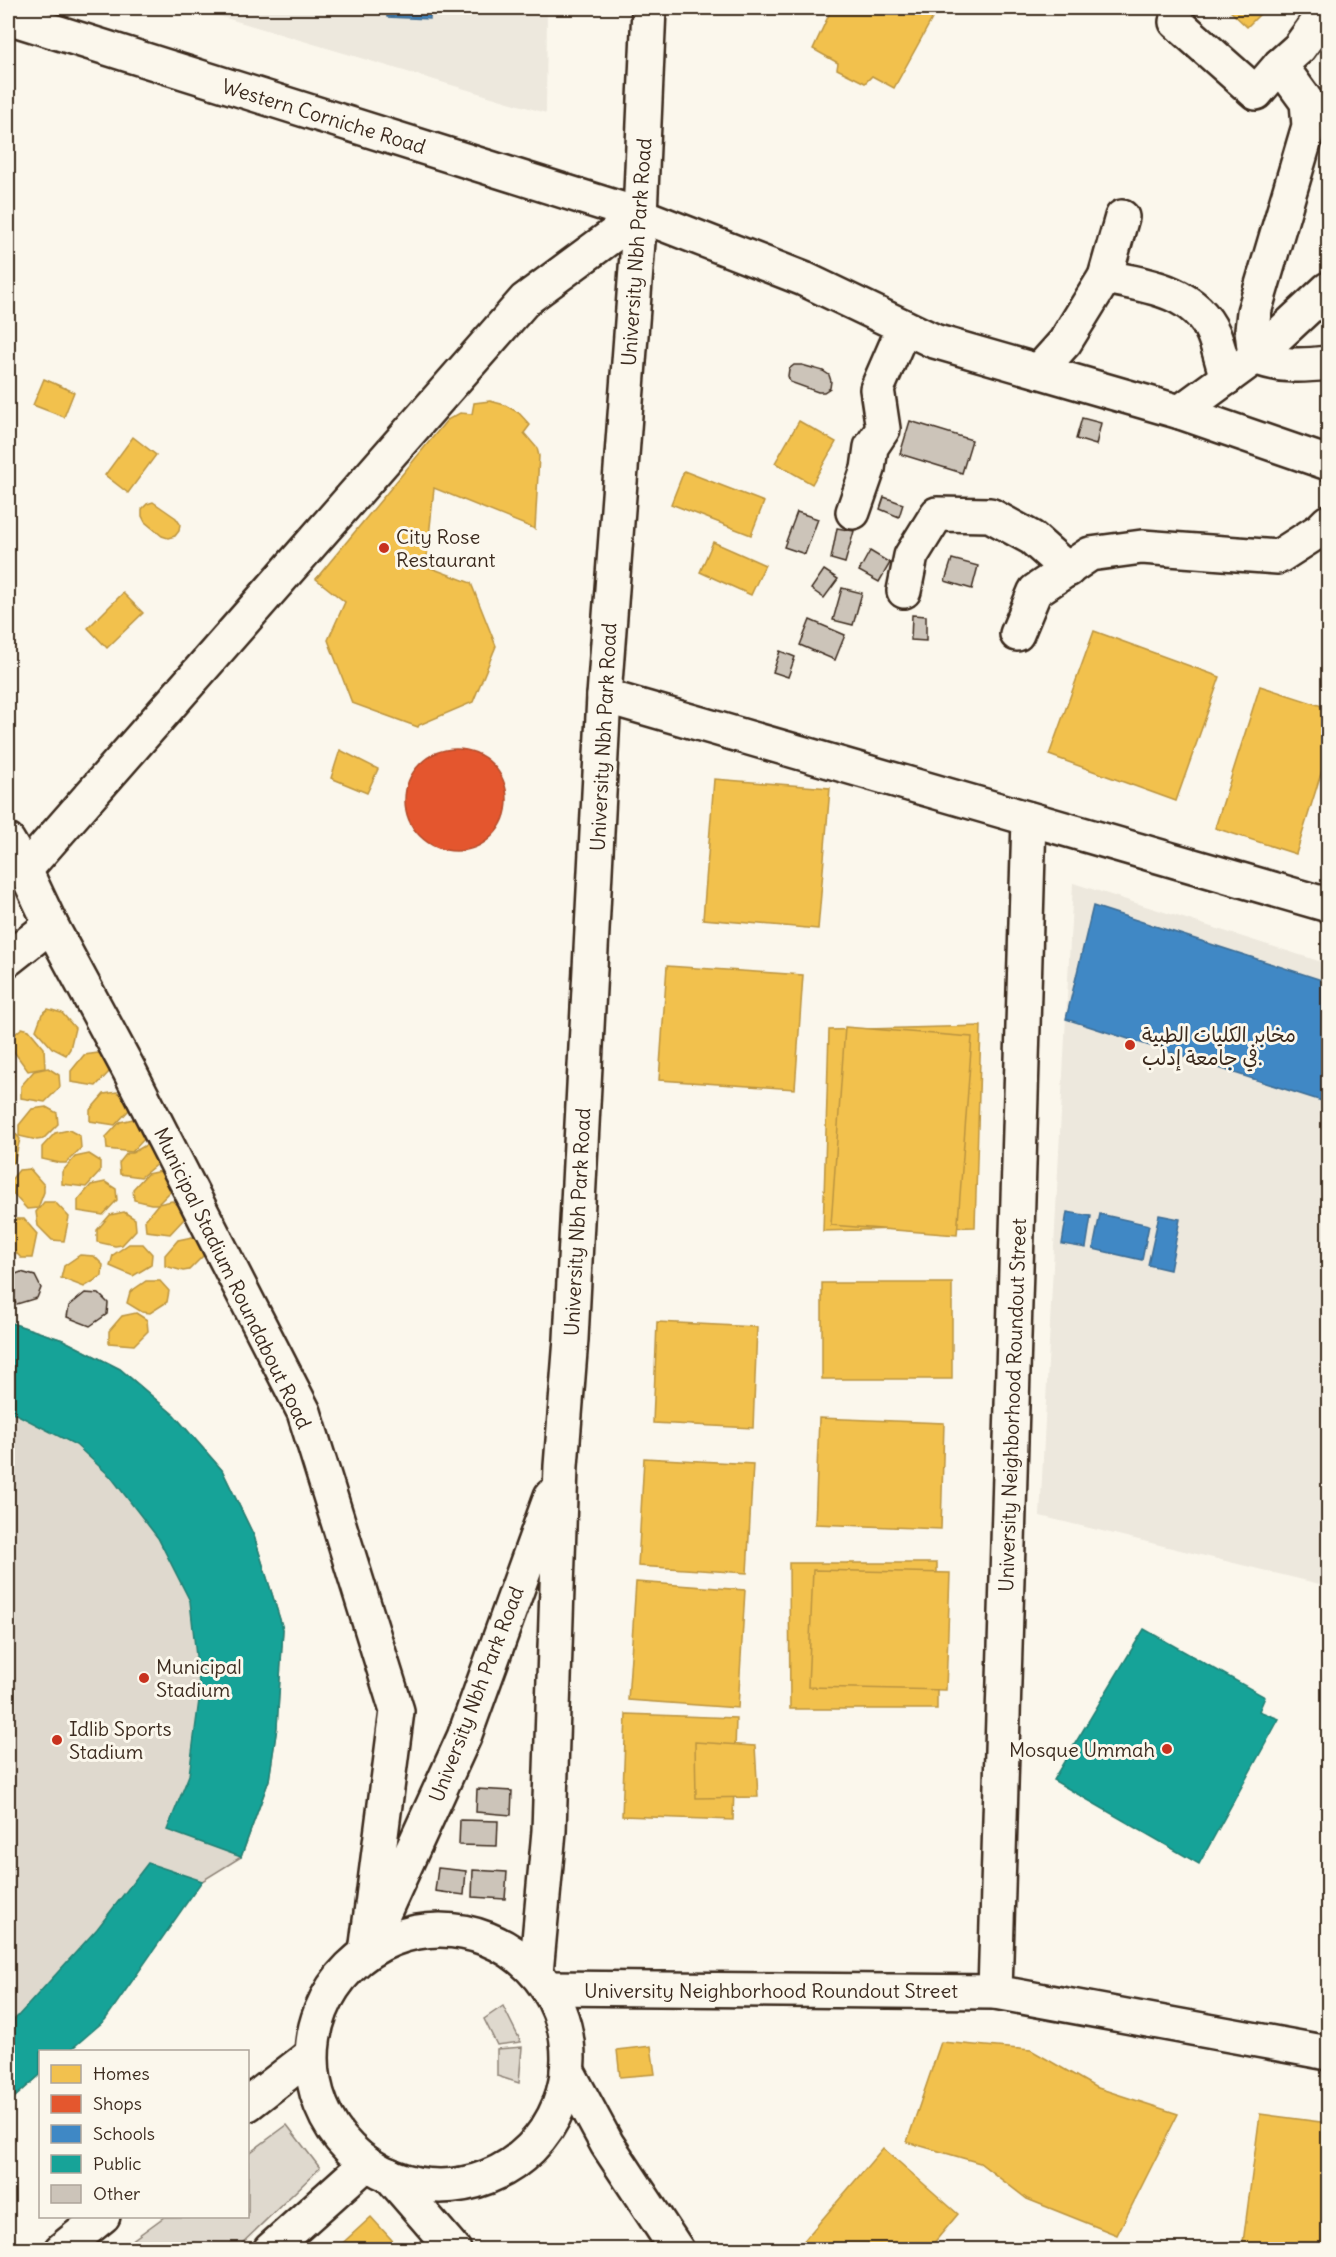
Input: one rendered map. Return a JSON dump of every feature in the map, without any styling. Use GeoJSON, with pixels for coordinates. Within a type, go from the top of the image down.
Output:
{"type":"FeatureCollection","features":[{"type":"Feature","properties":{"kind":"street","name":"University Nbh Park Road"},"geometry":{"type":"LineString","coordinates":[[541,1981],[549,1831],[561,1466],[571,1339],[604,696],[640,215],[649,8]]}},
{"type":"Feature","properties":{"kind":"street"},"geometry":{"type":"LineString","coordinates":[[1176,22],[1256,93],[1280,65],[1299,48],[1329,8]]}},
{"type":"Feature","properties":{"kind":"street","name":"Western Corniche Road"},"geometry":{"type":"LineString","coordinates":[[8,17],[640,215],[804,279],[934,341],[1180,412],[1329,463]]}},
{"type":"Feature","properties":{"kind":"street"},"geometry":{"type":"LineString","coordinates":[[1255,357],[1252,330],[1254,312],[1310,126],[1307,102],[1280,65]]}},
{"type":"Feature","properties":{"kind":"street"},"geometry":{"type":"LineString","coordinates":[[25,870],[525,300],[640,215]]}},
{"type":"Feature","properties":{"kind":"street"},"geometry":{"type":"LineString","coordinates":[[1039,371],[1065,342],[1105,276],[1122,218]]}},
{"type":"Feature","properties":{"kind":"street"},"geometry":{"type":"LineString","coordinates":[[1105,276],[1166,290],[1193,306],[1212,331],[1227,378]]}},
{"type":"Feature","properties":{"kind":"street"},"geometry":{"type":"LineString","coordinates":[[1180,412],[1255,357],[1329,289]]}},
{"type":"Feature","properties":{"kind":"street"},"geometry":{"type":"LineString","coordinates":[[853,512],[868,469],[871,447],[883,429],[877,389],[904,327]]}},
{"type":"Feature","properties":{"kind":"street"},"geometry":{"type":"LineString","coordinates":[[1255,357],[1271,363],[1294,366],[1329,363]]}},
{"type":"Feature","properties":{"kind":"street"},"geometry":{"type":"LineString","coordinates":[[904,591],[911,556],[937,514],[990,515],[1032,538],[1068,570]]}},
{"type":"Feature","properties":{"kind":"street"},"geometry":{"type":"LineString","coordinates":[[1017,634],[1035,591],[1090,554],[1142,547],[1278,557],[1329,522]]}},
{"type":"Feature","properties":{"kind":"street"},"geometry":{"type":"LineString","coordinates":[[604,696],[1329,905]]}},
{"type":"Feature","properties":{"kind":"street","name":"University Neighborhood Roundout Street"},"geometry":{"type":"LineString","coordinates":[[995,1992],[1029,819]]}},
{"type":"Feature","properties":{"kind":"street","name":"Municipal Stadium Roundabout Road"},"geometry":{"type":"LineString","coordinates":[[8,841],[135,1081],[304,1412],[397,1711],[366,1952]]}},
{"type":"Feature","properties":{"kind":"street"},"geometry":{"type":"LineString","coordinates":[[8,959],[51,925]]}},
{"type":"Feature","properties":{"kind":"street","name":"University Nbh Park Road"},"geometry":{"type":"LineString","coordinates":[[366,1952],[464,1737],[561,1466]]}},
{"type":"Feature","properties":{"kind":"street"},"geometry":{"type":"LineString","coordinates":[[378,2169],[413,2182],[436,2186],[460,2184],[483,2178],[505,2168],[524,2154],[541,2137],[554,2116],[563,2094],[567,2070],[568,2048],[564,2027],[557,2007],[541,1981],[519,1958],[499,1945],[477,1935],[455,1930],[408,1933],[386,1941],[366,1952],[333,1986],[322,2007],[314,2031],[312,2055],[314,2080],[320,2104],[332,2126],[348,2147],[378,2169],[454,2250]]}},
{"type":"Feature","properties":{"kind":"street","name":"University Neighborhood Roundout Street"},"geometry":{"type":"LineString","coordinates":[[541,1981],[995,1992],[1329,2053]]}},
{"type":"Feature","properties":{"kind":"street"},"geometry":{"type":"LineString","coordinates":[[249,2103],[312,2055]]}},
{"type":"Feature","properties":{"kind":"street"},"geometry":{"type":"LineString","coordinates":[[567,2070],[607,2144],[678,2250]]}},
{"type":"Feature","properties":{"kind":"street"},"geometry":{"type":"LineString","coordinates":[[270,2250],[378,2169]]}},
{"type":"Feature","properties":{"kind":"street"},"geometry":{"type":"LineString","coordinates":[[61,2250],[102,2218]]}},
{"type":"Feature","properties":{"kind":"shaded area"},"geometry":{"type":"Polygon","coordinates":[[[192,8],[547,8],[546,113],[192,8]]]}},
{"type":"Feature","properties":{"kind":"shaded area"},"geometry":{"type":"Polygon","coordinates":[[[1073,883],[1328,964],[1328,1586],[1040,1516],[1073,883]]]}},
{"type":"Feature","properties":{"kind":"shaded area","name":"Municipal Stadium"},"geometry":{"type":"Polygon","coordinates":[[[8,1322],[63,1340],[120,1369],[174,1415],[222,1470],[254,1536],[283,1629],[277,1727],[269,1780],[241,1857],[202,1881],[42,2050],[39,2050],[39,2076],[8,2103],[8,1322]]]}},
{"type":"Feature","properties":{"kind":"shaded area"},"geometry":{"type":"Polygon","coordinates":[[[503,2006],[521,2042],[497,2045],[484,2019],[503,2006]]]}},
{"type":"Feature","properties":{"kind":"shaded area"},"geometry":{"type":"Polygon","coordinates":[[[522,2047],[519,2083],[497,2076],[497,2049],[522,2047]]]}},
{"type":"Feature","properties":{"kind":"shaded area"},"geometry":{"type":"Polygon","coordinates":[[[287,2125],[320,2168],[236,2249],[120,2249],[163,2218],[249,2218],[249,2153],[287,2125]]]}},
{"type":"Feature","properties":{"kind":"building: Homes"},"geometry":{"type":"Polygon","coordinates":[[[832,8],[938,8],[894,88],[872,76],[865,83],[837,69],[838,63],[813,49],[832,8]]]}},
{"type":"Feature","properties":{"kind":"building: Homes"},"geometry":{"type":"Polygon","coordinates":[[[1227,8],[1266,8],[1247,27],[1227,8]]]}},
{"type":"Feature","properties":{"kind":"building: Homes"},"geometry":{"type":"Polygon","coordinates":[[[44,379],[74,392],[64,417],[33,405],[44,379]]]}},
{"type":"Feature","properties":{"kind":"building: Homes","name":"City Rose Restaurant"},"geometry":{"type":"Polygon","coordinates":[[[490,401],[505,405],[519,413],[530,425],[524,433],[537,448],[539,456],[535,529],[434,488],[426,566],[471,583],[496,646],[473,702],[418,727],[352,703],[328,640],[345,602],[316,579],[447,420],[460,413],[472,414],[474,403],[490,401]]]}},
{"type":"Feature","properties":{"kind":"building: Homes"},"geometry":{"type":"Polygon","coordinates":[[[799,421],[836,442],[812,484],[775,463],[799,421]]]}},
{"type":"Feature","properties":{"kind":"building: Homes"},"geometry":{"type":"Polygon","coordinates":[[[133,437],[156,455],[128,493],[105,475],[133,437]]]}},
{"type":"Feature","properties":{"kind":"building: Homes"},"geometry":{"type":"Polygon","coordinates":[[[684,471],[764,502],[751,535],[671,504],[684,471]]]}},
{"type":"Feature","properties":{"kind":"building: Homes"},"geometry":{"type":"Polygon","coordinates":[[[153,502],[176,518],[180,524],[175,536],[168,538],[162,536],[145,522],[142,509],[153,502]]]}},
{"type":"Feature","properties":{"kind":"building: Homes"},"geometry":{"type":"Polygon","coordinates":[[[713,542],[765,565],[751,595],[700,572],[713,542]]]}},
{"type":"Feature","properties":{"kind":"building: Homes"},"geometry":{"type":"Polygon","coordinates":[[[123,593],[143,613],[107,648],[88,628],[123,593]]]}},
{"type":"Feature","properties":{"kind":"building: Homes"},"geometry":{"type":"Polygon","coordinates":[[[1094,631],[1220,677],[1176,801],[1049,755],[1094,631]]]}},
{"type":"Feature","properties":{"kind":"building: Homes"},"geometry":{"type":"Polygon","coordinates":[[[1260,686],[1328,708],[1328,751],[1296,854],[1215,828],[1260,686]]]}},
{"type":"Feature","properties":{"kind":"building: Homes"},"geometry":{"type":"Polygon","coordinates":[[[340,750],[378,769],[367,793],[331,778],[340,750]]]}},
{"type":"Feature","properties":{"kind":"building: Homes"},"geometry":{"type":"Polygon","coordinates":[[[714,779],[830,788],[818,929],[703,919],[714,779]]]}},
{"type":"Feature","properties":{"kind":"building: Homes"},"geometry":{"type":"Polygon","coordinates":[[[667,966],[803,975],[795,1089],[659,1080],[667,966]]]}},
{"type":"Feature","properties":{"kind":"building: Homes"},"geometry":{"type":"Polygon","coordinates":[[[48,1009],[62,1013],[75,1028],[70,1049],[66,1055],[52,1048],[36,1030],[42,1014],[48,1009]]]}},
{"type":"Feature","properties":{"kind":"building: Homes"},"geometry":{"type":"Polygon","coordinates":[[[981,1026],[975,1227],[823,1231],[829,1030],[981,1026]]]}},
{"type":"Feature","properties":{"kind":"building: Homes"},"geometry":{"type":"Polygon","coordinates":[[[845,1027],[972,1037],[957,1235],[831,1225],[845,1027]]]}},
{"type":"Feature","properties":{"kind":"building: Homes"},"geometry":{"type":"Polygon","coordinates":[[[22,1028],[29,1030],[44,1048],[45,1068],[28,1071],[12,1049],[9,1039],[22,1028]]]}},
{"type":"Feature","properties":{"kind":"building: Homes"},"geometry":{"type":"Polygon","coordinates":[[[98,1053],[109,1059],[110,1071],[96,1086],[71,1082],[71,1071],[84,1055],[98,1053]]]}},
{"type":"Feature","properties":{"kind":"building: Homes"},"geometry":{"type":"Polygon","coordinates":[[[8,1068],[14,1075],[11,1096],[8,1095],[8,1068]]]}},
{"type":"Feature","properties":{"kind":"building: Homes"},"geometry":{"type":"Polygon","coordinates":[[[48,1068],[59,1075],[60,1087],[45,1102],[21,1098],[21,1086],[34,1071],[48,1068]]]}},
{"type":"Feature","properties":{"kind":"building: Homes"},"geometry":{"type":"Polygon","coordinates":[[[117,1092],[128,1098],[129,1110],[115,1125],[90,1121],[90,1110],[104,1094],[117,1092]]]}},
{"type":"Feature","properties":{"kind":"building: Homes"},"geometry":{"type":"Polygon","coordinates":[[[46,1107],[57,1113],[58,1124],[43,1139],[19,1136],[19,1125],[32,1109],[46,1107]]]}},
{"type":"Feature","properties":{"kind":"building: Homes"},"geometry":{"type":"Polygon","coordinates":[[[133,1119],[145,1126],[146,1137],[132,1152],[107,1149],[106,1137],[120,1122],[133,1119]]]}},
{"type":"Feature","properties":{"kind":"building: Homes"},"geometry":{"type":"Polygon","coordinates":[[[8,1125],[20,1139],[14,1163],[8,1162],[8,1125]]]}},
{"type":"Feature","properties":{"kind":"building: Homes"},"geometry":{"type":"Polygon","coordinates":[[[69,1130],[80,1136],[81,1148],[66,1163],[42,1159],[42,1147],[55,1133],[69,1130]]]}},
{"type":"Feature","properties":{"kind":"building: Homes"},"geometry":{"type":"Polygon","coordinates":[[[146,1145],[157,1152],[158,1163],[141,1177],[120,1174],[119,1163],[127,1153],[132,1153],[146,1145]]]}},
{"type":"Feature","properties":{"kind":"building: Homes"},"geometry":{"type":"Polygon","coordinates":[[[89,1154],[100,1161],[100,1172],[86,1187],[62,1184],[62,1172],[75,1157],[89,1154]]]}},
{"type":"Feature","properties":{"kind":"building: Homes"},"geometry":{"type":"Polygon","coordinates":[[[30,1169],[44,1185],[44,1192],[38,1208],[27,1209],[13,1194],[11,1180],[19,1170],[30,1169]]]}},
{"type":"Feature","properties":{"kind":"building: Homes"},"geometry":{"type":"Polygon","coordinates":[[[161,1171],[171,1178],[173,1189],[158,1204],[134,1200],[133,1189],[147,1174],[161,1171]]]}},
{"type":"Feature","properties":{"kind":"building: Homes"},"geometry":{"type":"Polygon","coordinates":[[[105,1182],[116,1189],[117,1200],[103,1215],[78,1211],[78,1200],[91,1185],[105,1182]]]}},
{"type":"Feature","properties":{"kind":"building: Homes"},"geometry":{"type":"Polygon","coordinates":[[[172,1201],[183,1208],[184,1219],[170,1234],[146,1231],[145,1220],[158,1204],[172,1201]]]}},
{"type":"Feature","properties":{"kind":"building: Homes"},"geometry":{"type":"Polygon","coordinates":[[[44,1202],[55,1202],[69,1217],[64,1241],[52,1240],[38,1226],[36,1212],[44,1202]]]}},
{"type":"Feature","properties":{"kind":"building: Homes"},"geometry":{"type":"Polygon","coordinates":[[[124,1212],[135,1219],[136,1230],[122,1245],[115,1246],[97,1242],[97,1230],[110,1215],[124,1212]]]}},
{"type":"Feature","properties":{"kind":"building: Homes"},"geometry":{"type":"Polygon","coordinates":[[[12,1219],[24,1219],[37,1234],[32,1258],[21,1258],[8,1244],[8,1225],[12,1219]]]}},
{"type":"Feature","properties":{"kind":"building: Homes"},"geometry":{"type":"Polygon","coordinates":[[[192,1237],[203,1244],[204,1255],[189,1270],[183,1271],[165,1266],[165,1255],[178,1240],[192,1237]]]}},
{"type":"Feature","properties":{"kind":"building: Homes"},"geometry":{"type":"Polygon","coordinates":[[[129,1244],[143,1244],[152,1254],[151,1265],[133,1276],[110,1266],[113,1255],[129,1244]]]}},
{"type":"Feature","properties":{"kind":"building: Homes"},"geometry":{"type":"Polygon","coordinates":[[[80,1255],[94,1256],[103,1265],[102,1276],[84,1287],[61,1278],[64,1266],[80,1255]]]}},
{"type":"Feature","properties":{"kind":"building: Homes"},"geometry":{"type":"Polygon","coordinates":[[[146,1281],[160,1281],[169,1291],[167,1302],[150,1313],[142,1312],[127,1303],[130,1292],[146,1281]]]}},
{"type":"Feature","properties":{"kind":"building: Homes"},"geometry":{"type":"Polygon","coordinates":[[[822,1283],[952,1283],[952,1379],[822,1379],[822,1283]]]}},
{"type":"Feature","properties":{"kind":"building: Homes"},"geometry":{"type":"Polygon","coordinates":[[[136,1313],[147,1320],[148,1331],[134,1345],[109,1343],[109,1331],[122,1316],[136,1313]]]}},
{"type":"Feature","properties":{"kind":"building: Homes"},"geometry":{"type":"Polygon","coordinates":[[[657,1322],[757,1327],[753,1428],[653,1423],[657,1322]]]}},
{"type":"Feature","properties":{"kind":"building: Homes"},"geometry":{"type":"Polygon","coordinates":[[[819,1418],[944,1423],[941,1529],[815,1524],[819,1418]]]}},
{"type":"Feature","properties":{"kind":"building: Homes"},"geometry":{"type":"Polygon","coordinates":[[[644,1458],[753,1464],[747,1573],[638,1566],[644,1458]]]}},
{"type":"Feature","properties":{"kind":"building: Homes"},"geometry":{"type":"Polygon","coordinates":[[[789,1563],[937,1563],[937,1709],[790,1709],[789,1563]]]}},
{"type":"Feature","properties":{"kind":"building: Homes"},"geometry":{"type":"Polygon","coordinates":[[[813,1570],[950,1573],[946,1690],[808,1687],[813,1570]]]}},
{"type":"Feature","properties":{"kind":"building: Homes"},"geometry":{"type":"Polygon","coordinates":[[[636,1582],[745,1590],[738,1708],[628,1700],[636,1582]]]}},
{"type":"Feature","properties":{"kind":"building: Homes"},"geometry":{"type":"Polygon","coordinates":[[[626,1714],[736,1718],[733,1820],[622,1816],[626,1714]]]}},
{"type":"Feature","properties":{"kind":"building: Homes"},"geometry":{"type":"Polygon","coordinates":[[[695,1742],[755,1746],[758,1797],[696,1798],[695,1742]]]}},
{"type":"Feature","properties":{"kind":"building: Homes"},"geometry":{"type":"Polygon","coordinates":[[[941,2042],[1031,2050],[1095,2087],[1178,2114],[1117,2235],[1027,2199],[980,2163],[907,2142],[941,2042]]]}},
{"type":"Feature","properties":{"kind":"building: Homes"},"geometry":{"type":"Polygon","coordinates":[[[651,2046],[655,2074],[620,2077],[617,2050],[651,2046]]]}},
{"type":"Feature","properties":{"kind":"building: Homes"},"geometry":{"type":"Polygon","coordinates":[[[1260,2114],[1328,2123],[1328,2250],[1242,2250],[1260,2114]]]}},
{"type":"Feature","properties":{"kind":"building: Homes"},"geometry":{"type":"Polygon","coordinates":[[[883,2148],[958,2214],[928,2250],[796,2250],[883,2148]]]}},
{"type":"Feature","properties":{"kind":"building: Homes"},"geometry":{"type":"Polygon","coordinates":[[[371,2217],[401,2250],[335,2250],[371,2217]]]}},
{"type":"Feature","properties":{"kind":"building: Shops"},"geometry":{"type":"Polygon","coordinates":[[[446,749],[466,749],[485,757],[499,771],[507,790],[504,820],[499,829],[485,843],[466,851],[446,851],[427,843],[413,829],[405,810],[405,790],[413,771],[427,757],[446,749]]]}},
{"type":"Feature","properties":{"kind":"building: Schools"},"geometry":{"type":"Polygon","coordinates":[[[387,8],[430,8],[430,19],[387,17],[387,8]]]}},
{"type":"Feature","properties":{"kind":"building: Schools"},"geometry":{"type":"Polygon","coordinates":[[[1093,906],[1328,982],[1328,1103],[1066,1019],[1093,906]]]}},
{"type":"Feature","properties":{"kind":"building: Schools"},"geometry":{"type":"Polygon","coordinates":[[[1067,1212],[1091,1216],[1086,1248],[1062,1244],[1067,1212]]]}},
{"type":"Feature","properties":{"kind":"building: Schools"},"geometry":{"type":"Polygon","coordinates":[[[1100,1214],[1149,1225],[1142,1260],[1093,1249],[1100,1214]]]}},
{"type":"Feature","properties":{"kind":"building: Schools"},"geometry":{"type":"Polygon","coordinates":[[[1159,1215],[1180,1219],[1170,1270],[1148,1265],[1159,1215]]]}},
{"type":"Feature","properties":{"kind":"building: Public"},"geometry":{"type":"Polygon","coordinates":[[[8,1322],[63,1340],[120,1369],[174,1415],[222,1470],[254,1536],[283,1629],[277,1727],[269,1780],[241,1857],[167,1830],[189,1775],[200,1693],[190,1601],[158,1538],[111,1477],[76,1445],[8,1412],[8,1322]]]}},
{"type":"Feature","properties":{"kind":"building: Public","name":"Mosque Ummah"},"geometry":{"type":"Polygon","coordinates":[[[1144,1629],[1265,1697],[1259,1711],[1279,1719],[1199,1864],[1053,1780],[1144,1629]]]}},
{"type":"Feature","properties":{"kind":"building: Public"},"geometry":{"type":"Polygon","coordinates":[[[148,1863],[202,1881],[105,2020],[70,2050],[39,2050],[39,2076],[8,2103],[8,2025],[97,1929],[148,1863]]]}},
{"type":"Feature","properties":{"kind":"building: Other"},"geometry":{"type":"Polygon","coordinates":[[[794,365],[823,371],[829,375],[830,388],[824,392],[818,392],[790,382],[789,369],[794,365]]]}},
{"type":"Feature","properties":{"kind":"building: Other"},"geometry":{"type":"Polygon","coordinates":[[[1082,418],[1101,423],[1096,445],[1076,439],[1082,418]]]}},
{"type":"Feature","properties":{"kind":"building: Other"},"geometry":{"type":"Polygon","coordinates":[[[910,421],[972,440],[962,473],[900,454],[910,421]]]}},
{"type":"Feature","properties":{"kind":"building: Other"},"geometry":{"type":"Polygon","coordinates":[[[884,497],[903,504],[899,517],[880,509],[884,497]]]}},
{"type":"Feature","properties":{"kind":"building: Other"},"geometry":{"type":"Polygon","coordinates":[[[797,512],[818,519],[805,554],[784,547],[797,512]]]}},
{"type":"Feature","properties":{"kind":"building: Other"},"geometry":{"type":"Polygon","coordinates":[[[837,528],[854,531],[845,563],[831,559],[837,528]]]}},
{"type":"Feature","properties":{"kind":"building: Other"},"geometry":{"type":"Polygon","coordinates":[[[870,551],[890,563],[879,582],[859,571],[870,551]]]}},
{"type":"Feature","properties":{"kind":"building: Other"},"geometry":{"type":"Polygon","coordinates":[[[952,559],[978,566],[972,589],[945,581],[952,559]]]}},
{"type":"Feature","properties":{"kind":"building: Other"},"geometry":{"type":"Polygon","coordinates":[[[824,570],[838,579],[824,598],[811,589],[824,570]]]}},
{"type":"Feature","properties":{"kind":"building: Other"},"geometry":{"type":"Polygon","coordinates":[[[842,588],[862,593],[853,625],[833,620],[842,588]]]}},
{"type":"Feature","properties":{"kind":"building: Other"},"geometry":{"type":"Polygon","coordinates":[[[912,615],[926,616],[926,641],[911,640],[912,615]]]}},
{"type":"Feature","properties":{"kind":"building: Other"},"geometry":{"type":"Polygon","coordinates":[[[810,620],[845,635],[835,660],[800,645],[810,620]]]}},
{"type":"Feature","properties":{"kind":"building: Other"},"geometry":{"type":"Polygon","coordinates":[[[780,651],[795,657],[788,677],[773,672],[780,651]]]}},
{"type":"Feature","properties":{"kind":"building: Other"},"geometry":{"type":"Polygon","coordinates":[[[21,1272],[35,1276],[41,1288],[37,1298],[17,1304],[8,1298],[8,1277],[21,1272]]]}},
{"type":"Feature","properties":{"kind":"building: Other"},"geometry":{"type":"Polygon","coordinates":[[[85,1293],[99,1294],[108,1303],[107,1314],[90,1326],[67,1317],[69,1306],[85,1293]]]}},
{"type":"Feature","properties":{"kind":"building: Other"},"geometry":{"type":"Polygon","coordinates":[[[477,1789],[512,1791],[511,1815],[476,1812],[477,1789]]]}},
{"type":"Feature","properties":{"kind":"building: Other"},"geometry":{"type":"Polygon","coordinates":[[[460,1820],[498,1821],[497,1846],[459,1845],[460,1820]]]}},
{"type":"Feature","properties":{"kind":"building: Other"},"geometry":{"type":"Polygon","coordinates":[[[438,1868],[466,1871],[464,1895],[435,1891],[438,1868]]]}},
{"type":"Feature","properties":{"kind":"building: Other"},"geometry":{"type":"Polygon","coordinates":[[[473,1870],[507,1872],[505,1899],[472,1897],[473,1870]]]}},
{"type":"Feature","properties":{"kind":"place","name":"City Rose Restaurant"},"geometry":{"type":"Point","coordinates":[384,548]}},
{"type":"Feature","properties":{"kind":"place","name":"مخابر الكليات الطبية في جامعة إدلب."},"geometry":{"type":"Point","coordinates":[1130,1045]}},
{"type":"Feature","properties":{"kind":"place","name":"Municipal Stadium"},"geometry":{"type":"Point","coordinates":[144,1678]}},
{"type":"Feature","properties":{"kind":"place","name":"Idlib Sports Stadium"},"geometry":{"type":"Point","coordinates":[57,1740]}},
{"type":"Feature","properties":{"kind":"place","name":"Mosque Ummah"},"geometry":{"type":"Point","coordinates":[1167,1749]}}]}
